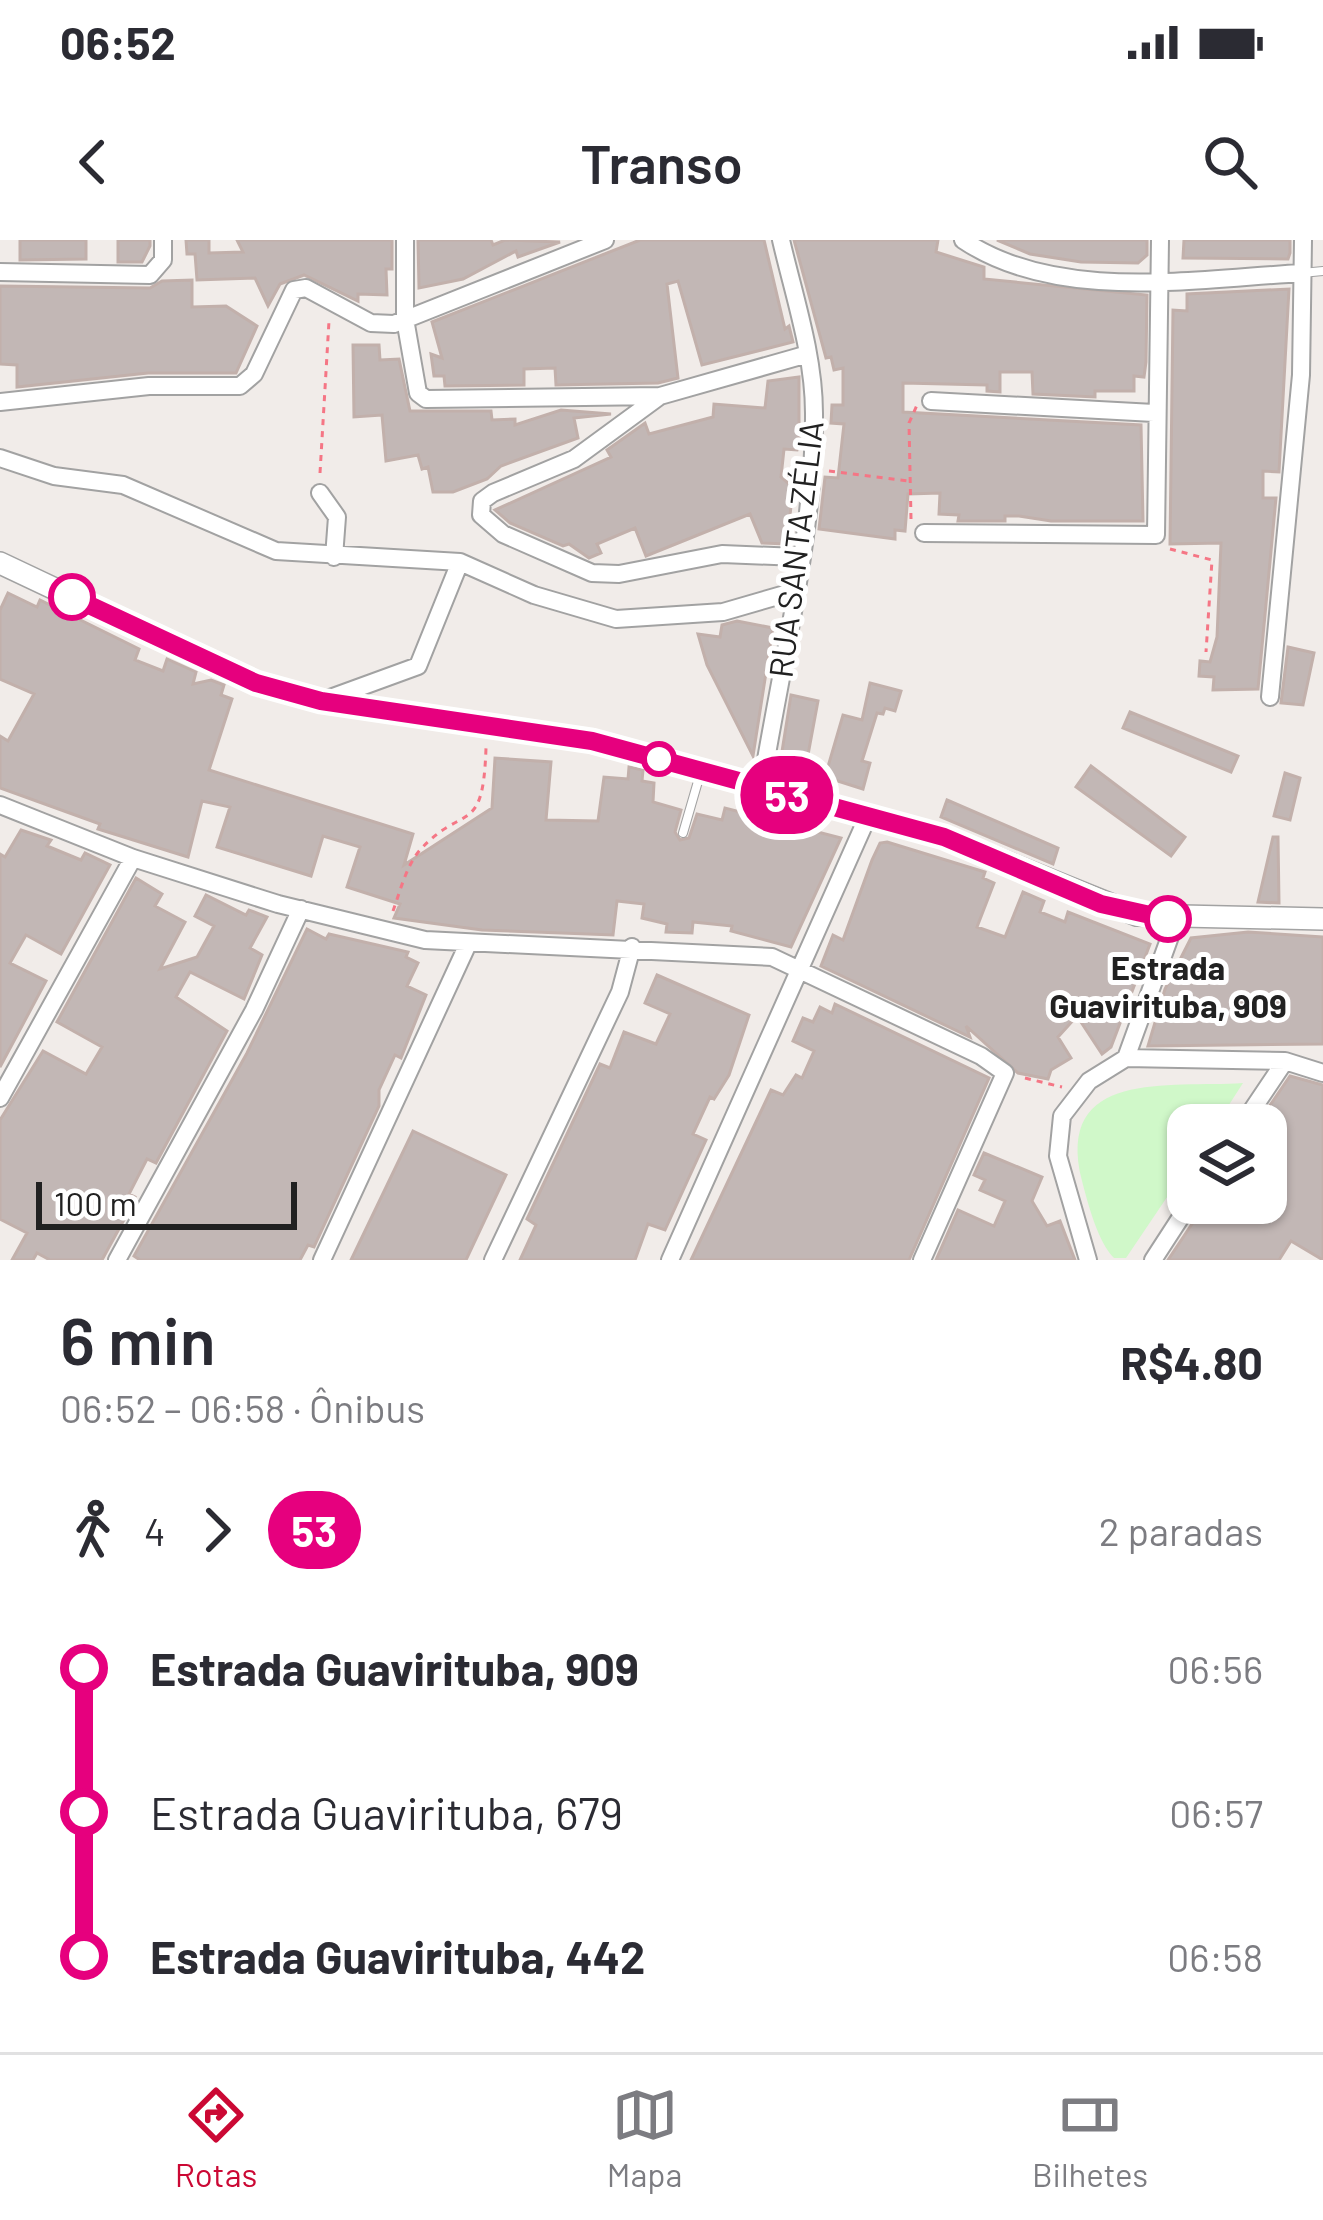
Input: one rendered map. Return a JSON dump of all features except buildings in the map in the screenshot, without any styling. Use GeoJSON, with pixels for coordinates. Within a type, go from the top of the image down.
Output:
{"type":"FeatureCollection","features":[{"type":"Feature","properties":{"kind":"street"},"geometry":{"type":"LineString","coordinates":[[0,272],[150,275],[163,260],[163,240]]}},
{"type":"Feature","properties":{"kind":"street"},"geometry":{"type":"LineString","coordinates":[[405,240],[406,319],[418,393],[440,401],[660,396],[808,354]]}},
{"type":"Feature","properties":{"kind":"street"},"geometry":{"type":"LineString","coordinates":[[0,402],[149,386],[232,389],[254,374],[288,294],[306,288],[371,323],[406,319],[605,240]]}},
{"type":"Feature","properties":{"kind":"street","name":"RUA SANTA ZÉLIA"},"geometry":{"type":"LineString","coordinates":[[761,789],[811,469],[814,410],[808,354],[781,240]]}},
{"type":"Feature","properties":{"kind":"street"},"geometry":{"type":"LineString","coordinates":[[963,240],[1016,269],[1159,281],[1302,273]]}},
{"type":"Feature","properties":{"kind":"street"},"geometry":{"type":"LineString","coordinates":[[924,533],[1156,535],[1154,413],[1160,240]]}},
{"type":"Feature","properties":{"kind":"street"},"geometry":{"type":"LineString","coordinates":[[1270,697],[1298,415],[1303,240]]}},
{"type":"Feature","properties":{"kind":"street"},"geometry":{"type":"LineString","coordinates":[[660,396],[574,459],[493,493],[478,509],[487,522],[530,548],[592,573],[619,574],[722,554],[798,557]]}},
{"type":"Feature","properties":{"kind":"street"},"geometry":{"type":"LineString","coordinates":[[931,401],[1154,413]]}},
{"type":"Feature","properties":{"kind":"street"},"geometry":{"type":"LineString","coordinates":[[0,458],[54,476],[123,485],[276,551],[460,562],[534,595],[616,619],[707,614],[792,592]]}},
{"type":"Feature","properties":{"kind":"street"},"geometry":{"type":"LineString","coordinates":[[320,493],[337,517],[334,557]]}},
{"type":"Feature","properties":{"kind":"street"},"geometry":{"type":"LineString","coordinates":[[321,701],[418,666],[460,562]]}},
{"type":"Feature","properties":{"kind":"street"},"geometry":{"type":"LineString","coordinates":[[0,563],[256,683],[321,701],[592,741],[944,837],[1101,904],[1176,920],[1323,919]]}},
{"type":"Feature","properties":{"kind":"street"},"geometry":{"type":"LineString","coordinates":[[0,805],[133,858],[386,930],[467,946],[749,953],[801,969],[1003,1071],[922,1260]]}},
{"type":"Feature","properties":{"kind":"street"},"geometry":{"type":"LineString","coordinates":[[670,1260],[868,816]]}},
{"type":"Feature","properties":{"kind":"street"},"geometry":{"type":"LineString","coordinates":[[0,1098],[133,858]]}},
{"type":"Feature","properties":{"kind":"street"},"geometry":{"type":"LineString","coordinates":[[117,1260],[254,1010],[301,909]]}},
{"type":"Feature","properties":{"kind":"street"},"geometry":{"type":"LineString","coordinates":[[1088,1260],[1058,1156],[1062,1116],[1079,1091],[1126,1058],[1176,920]]}},
{"type":"Feature","properties":{"kind":"street"},"geometry":{"type":"LineString","coordinates":[[322,1260],[467,946]]}},
{"type":"Feature","properties":{"kind":"street"},"geometry":{"type":"LineString","coordinates":[[494,1260],[620,992],[632,947]]}},
{"type":"Feature","properties":{"kind":"street"},"geometry":{"type":"LineString","coordinates":[[1126,1058],[1285,1061],[1323,1073]]}},
{"type":"Feature","properties":{"kind":"street"},"geometry":{"type":"LineString","coordinates":[[1256,1104],[1285,1061]]}},
{"type":"Feature","properties":{"kind":"street"},"geometry":{"type":"LineString","coordinates":[[1153,1260],[1176,1224]]}},
{"type":"Feature","properties":{"kind":"lane"},"geometry":{"type":"LineString","coordinates":[[1302,273],[1323,271]]}},
{"type":"Feature","properties":{"kind":"lane"},"geometry":{"type":"LineString","coordinates":[[683,833],[701,771]]}},
{"type":"Feature","properties":{"kind":"path"},"geometry":{"type":"LineString","coordinates":[[320,493],[319,432],[332,302]]}},
{"type":"Feature","properties":{"kind":"path"},"geometry":{"type":"LineString","coordinates":[[924,533],[911,520],[909,423],[920,402],[931,401]]}},
{"type":"Feature","properties":{"kind":"path"},"geometry":{"type":"LineString","coordinates":[[811,469],[910,482]]}},
{"type":"Feature","properties":{"kind":"path"},"geometry":{"type":"LineString","coordinates":[[1156,535],[1176,555],[1212,560],[1206,652]]}},
{"type":"Feature","properties":{"kind":"path"},"geometry":{"type":"LineString","coordinates":[[386,930],[413,859],[422,847],[472,815],[482,797],[487,722]]}},
{"type":"Feature","properties":{"kind":"path"},"geometry":{"type":"LineString","coordinates":[[1003,1071],[1079,1091]]}},
{"type":"Feature","properties":{"kind":"green space"},"geometry":{"type":"Polygon","coordinates":[[[1243,1083],[1230,1104],[1167,1104],[1167,1197],[1126,1258],[1114,1258],[1098,1233],[1082,1181],[1078,1145],[1085,1119],[1101,1102],[1152,1086],[1243,1083]]]}},
{"type":"Feature","properties":{"kind":"bus line","name":"53"},"geometry":{"type":"LineString","coordinates":[[72,597],[256,683],[321,701],[592,741],[944,837],[1101,904],[1168,919]]}},
{"type":"Feature","properties":{"kind":"place","name":"Estrada Guavirituba, 909"},"geometry":{"type":"Point","coordinates":[1168,919]}}]}
